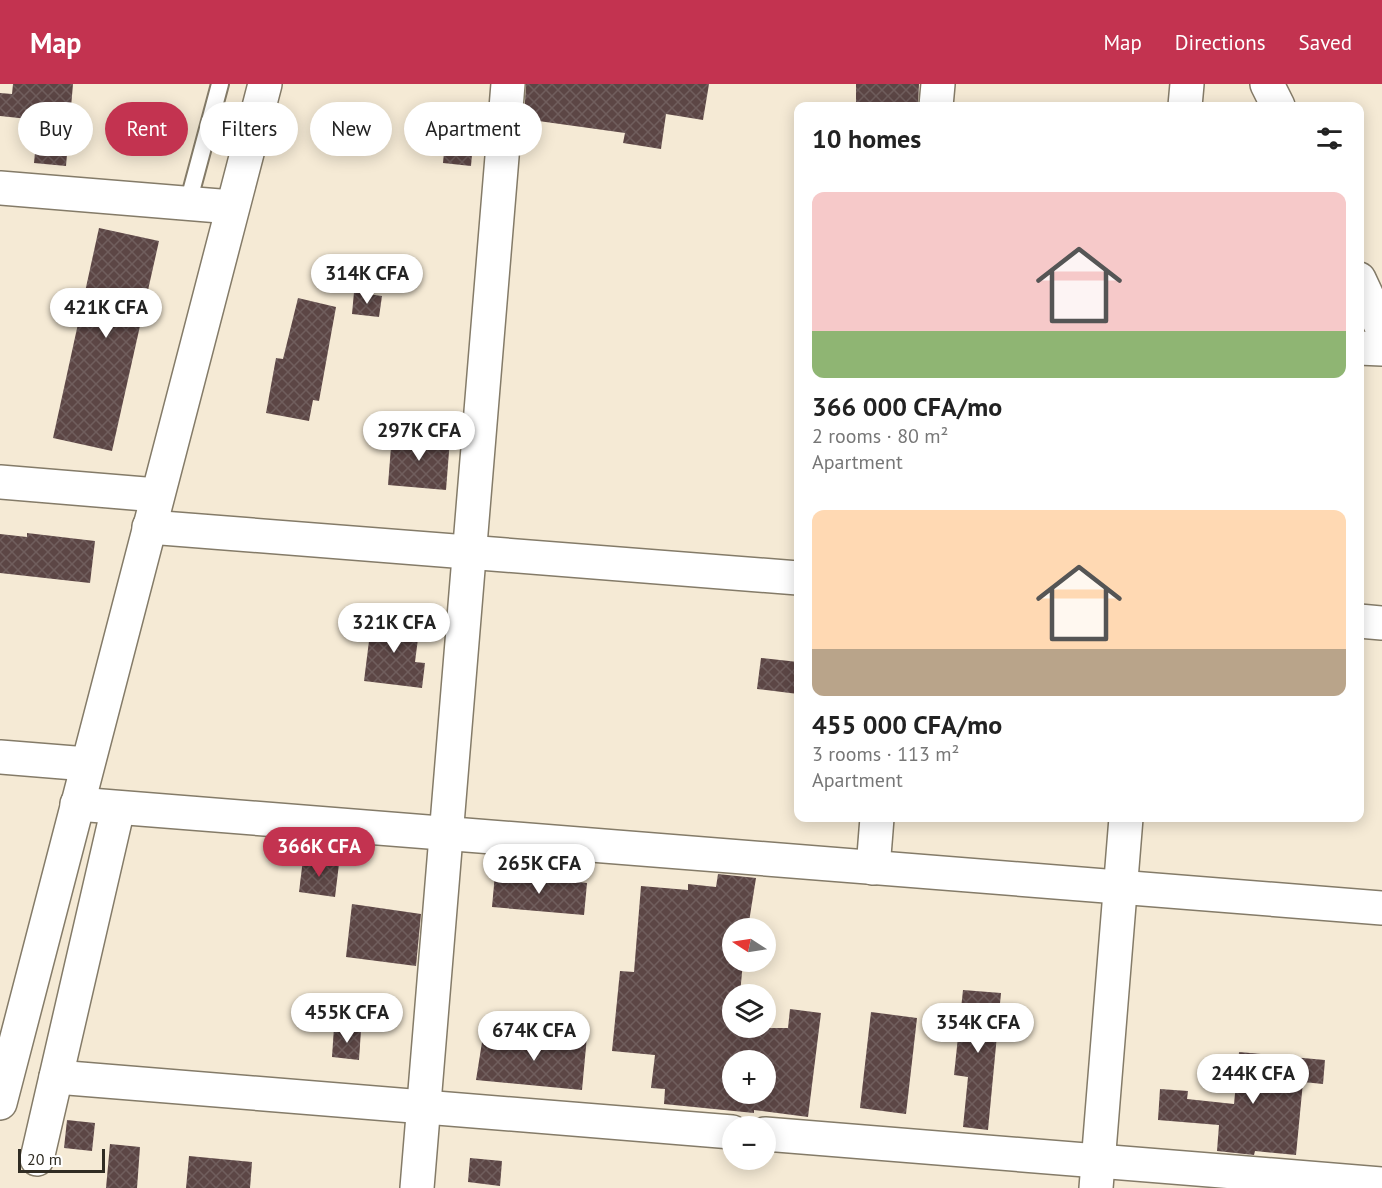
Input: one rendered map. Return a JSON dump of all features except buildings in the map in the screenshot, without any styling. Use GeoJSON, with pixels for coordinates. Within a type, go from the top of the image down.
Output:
{"type":"FeatureCollection","features":[{"type":"Feature","properties":{"kind":"street"},"geometry":{"type":"LineString","coordinates":[[0,1102],[7,1050],[77,804],[265,84]]}},
{"type":"Feature","properties":{"kind":"street"},"geometry":{"type":"LineString","coordinates":[[417,1188],[508,84]]}},
{"type":"Feature","properties":{"kind":"street"},"geometry":{"type":"LineString","coordinates":[[936,102],[938,84]]}},
{"type":"Feature","properties":{"kind":"street"},"geometry":{"type":"LineString","coordinates":[[1185,102],[1186,84]]}},
{"type":"Feature","properties":{"kind":"street"},"geometry":{"type":"LineString","coordinates":[[1267,84],[1276,102]]}},
{"type":"Feature","properties":{"kind":"street"},"geometry":{"type":"LineString","coordinates":[[0,188],[232,207]]}},
{"type":"Feature","properties":{"kind":"street"},"geometry":{"type":"LineString","coordinates":[[1364,290],[1382,328]]}},
{"type":"Feature","properties":{"kind":"street"},"geometry":{"type":"LineString","coordinates":[[1364,348],[1382,350]]}},
{"type":"Feature","properties":{"kind":"street"},"geometry":{"type":"LineString","coordinates":[[0,482],[157,495]]}},
{"type":"Feature","properties":{"kind":"street"},"geometry":{"type":"LineString","coordinates":[[148,528],[794,578]]}},
{"type":"Feature","properties":{"kind":"street"},"geometry":{"type":"LineString","coordinates":[[1364,621],[1382,623]]}},
{"type":"Feature","properties":{"kind":"street"},"geometry":{"type":"LineString","coordinates":[[0,757],[87,764]]}},
{"type":"Feature","properties":{"kind":"street"},"geometry":{"type":"LineString","coordinates":[[77,804],[1382,908]]}},
{"type":"Feature","properties":{"kind":"street"},"geometry":{"type":"LineString","coordinates":[[37,1160],[118,808]]}},
{"type":"Feature","properties":{"kind":"street"},"geometry":{"type":"LineString","coordinates":[[873,868],[877,822]]}},
{"type":"Feature","properties":{"kind":"street"},"geometry":{"type":"LineString","coordinates":[[1097,1175],[1126,822]]}},
{"type":"Feature","properties":{"kind":"street"},"geometry":{"type":"LineString","coordinates":[[56,1077],[722,1131]]}},
{"type":"Feature","properties":{"kind":"street"},"geometry":{"type":"LineString","coordinates":[[776,1135],[1097,1175],[1382,1184]]}},
{"type":"Feature","properties":{"kind":"lane"},"geometry":{"type":"LineString","coordinates":[[188,203],[220,84]]}}]}
